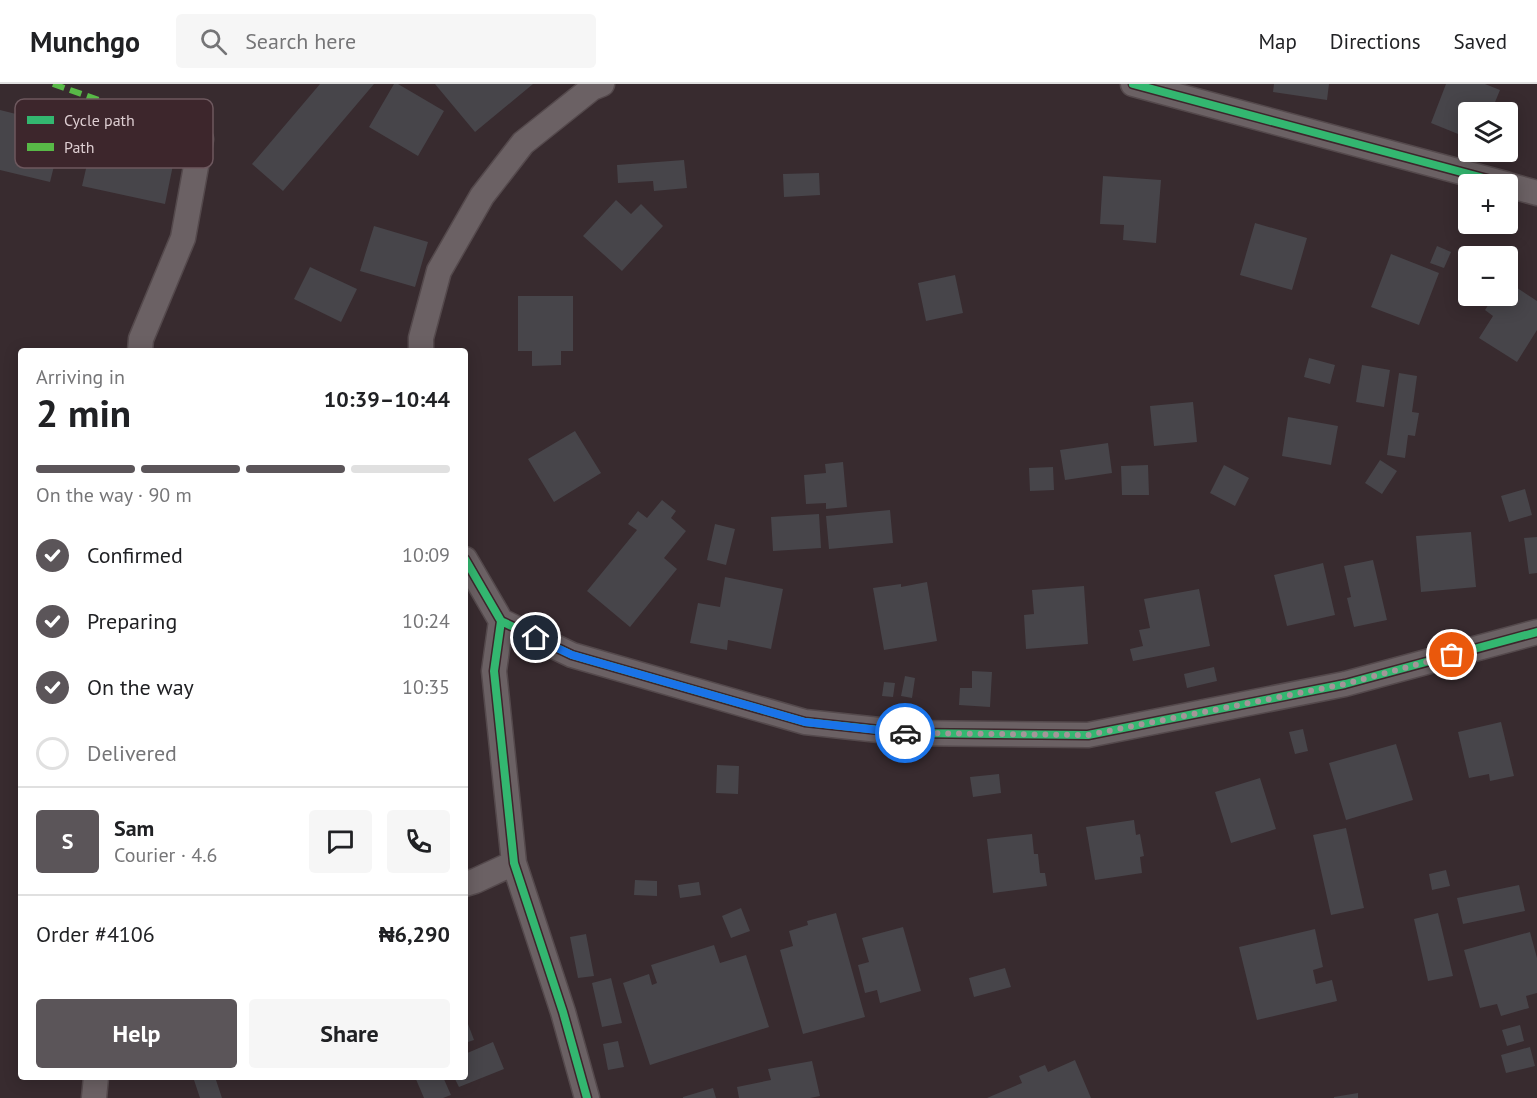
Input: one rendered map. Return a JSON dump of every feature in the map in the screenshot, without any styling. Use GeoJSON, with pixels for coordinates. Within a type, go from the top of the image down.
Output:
{"type":"FeatureCollection","features":[{"type":"Feature","properties":{"kind":"street"},"geometry":{"type":"LineString","coordinates":[[421,348],[421,338],[439,271],[482,196],[523,143],[592,88],[602,84]]}},
{"type":"Feature","properties":{"kind":"street"},"geometry":{"type":"LineString","coordinates":[[1133,84],[1466,174]]}},
{"type":"Feature","properties":{"kind":"street"},"geometry":{"type":"LineString","coordinates":[[140,348],[141,339],[183,238],[196,168]]}},
{"type":"Feature","properties":{"kind":"street"},"geometry":{"type":"LineString","coordinates":[[1518,188],[1537,193]]}},
{"type":"Feature","properties":{"kind":"street"},"geometry":{"type":"LineString","coordinates":[[468,566],[501,621],[572,655],[805,722],[907,733],[1088,735],[1345,684],[1537,632]]}},
{"type":"Feature","properties":{"kind":"street"},"geometry":{"type":"LineString","coordinates":[[501,621],[494,671],[514,863],[563,1012],[587,1098]]}},
{"type":"Feature","properties":{"kind":"street"},"geometry":{"type":"LineString","coordinates":[[468,883],[514,863]]}},
{"type":"Feature","properties":{"kind":"street"},"geometry":{"type":"LineString","coordinates":[[94,1098],[96,1080]]}},
{"type":"Feature","properties":{"kind":"building"},"geometry":{"type":"Polygon","coordinates":[[[320,84],[374,84],[283,191],[252,164],[320,84]]]}},
{"type":"Feature","properties":{"kind":"building"},"geometry":{"type":"Polygon","coordinates":[[[394,84],[398,84],[444,111],[418,156],[369,127],[394,84]]]}},
{"type":"Feature","properties":{"kind":"building"},"geometry":{"type":"Polygon","coordinates":[[[435,84],[533,84],[475,132],[435,84]]]}},
{"type":"Feature","properties":{"kind":"building"},"geometry":{"type":"Polygon","coordinates":[[[1274,84],[1329,84],[1327,100],[1273,92],[1274,84]]]}},
{"type":"Feature","properties":{"kind":"building"},"geometry":{"type":"Polygon","coordinates":[[[1446,84],[1485,84],[1500,90],[1495,102],[1458,102],[1458,134],[1431,123],[1446,84]]]}},
{"type":"Feature","properties":{"kind":"building"},"geometry":{"type":"Polygon","coordinates":[[[0,110],[15,114],[15,168],[54,168],[50,182],[0,170],[0,110]]]}},
{"type":"Feature","properties":{"kind":"building"},"geometry":{"type":"Polygon","coordinates":[[[684,160],[687,188],[654,191],[653,181],[618,183],[617,165],[684,160]]]}},
{"type":"Feature","properties":{"kind":"building"},"geometry":{"type":"Polygon","coordinates":[[[86,168],[172,168],[165,204],[82,186],[86,168]]]}},
{"type":"Feature","properties":{"kind":"building"},"geometry":{"type":"Polygon","coordinates":[[[819,173],[820,195],[784,197],[783,174],[819,173]]]}},
{"type":"Feature","properties":{"kind":"building"},"geometry":{"type":"Polygon","coordinates":[[[1103,176],[1161,180],[1156,243],[1123,240],[1124,225],[1100,224],[1103,176]]]}},
{"type":"Feature","properties":{"kind":"building"},"geometry":{"type":"Polygon","coordinates":[[[616,200],[631,214],[641,204],[663,226],[622,271],[583,236],[616,200]]]}},
{"type":"Feature","properties":{"kind":"building"},"geometry":{"type":"Polygon","coordinates":[[[1255,223],[1307,238],[1292,290],[1240,275],[1255,223]]]}},
{"type":"Feature","properties":{"kind":"building"},"geometry":{"type":"Polygon","coordinates":[[[374,226],[428,242],[415,287],[360,271],[374,226]]]}},
{"type":"Feature","properties":{"kind":"building"},"geometry":{"type":"Polygon","coordinates":[[[1437,246],[1451,252],[1444,268],[1430,263],[1437,246]]]}},
{"type":"Feature","properties":{"kind":"building"},"geometry":{"type":"Polygon","coordinates":[[[1391,254],[1439,273],[1419,325],[1371,307],[1391,254]]]}},
{"type":"Feature","properties":{"kind":"building"},"geometry":{"type":"Polygon","coordinates":[[[310,267],[357,289],[341,322],[294,299],[310,267]]]}},
{"type":"Feature","properties":{"kind":"building"},"geometry":{"type":"Polygon","coordinates":[[[955,275],[963,313],[926,321],[918,283],[955,275]]]}},
{"type":"Feature","properties":{"kind":"building"},"geometry":{"type":"Polygon","coordinates":[[[1518,289],[1537,301],[1537,330],[1517,362],[1479,338],[1493,316],[1485,310],[1488,306],[1518,306],[1518,289]]]}},
{"type":"Feature","properties":{"kind":"building"},"geometry":{"type":"Polygon","coordinates":[[[518,296],[573,296],[573,351],[561,351],[561,365],[532,366],[532,351],[518,351],[518,296]]]}},
{"type":"Feature","properties":{"kind":"building"},"geometry":{"type":"Polygon","coordinates":[[[1309,358],[1335,365],[1330,384],[1304,377],[1309,358]]]}},
{"type":"Feature","properties":{"kind":"building"},"geometry":{"type":"Polygon","coordinates":[[[1362,365],[1390,370],[1384,407],[1356,402],[1362,365]]]}},
{"type":"Feature","properties":{"kind":"building"},"geometry":{"type":"Polygon","coordinates":[[[1399,373],[1417,376],[1412,412],[1419,413],[1415,436],[1408,435],[1405,458],[1387,455],[1399,373]]]}},
{"type":"Feature","properties":{"kind":"building"},"geometry":{"type":"Polygon","coordinates":[[[1193,402],[1197,442],[1154,446],[1150,406],[1193,402]]]}},
{"type":"Feature","properties":{"kind":"building"},"geometry":{"type":"Polygon","coordinates":[[[1288,417],[1338,426],[1331,465],[1282,456],[1288,417]]]}},
{"type":"Feature","properties":{"kind":"building"},"geometry":{"type":"Polygon","coordinates":[[[575,431],[601,473],[554,502],[528,459],[575,431]]]}},
{"type":"Feature","properties":{"kind":"building"},"geometry":{"type":"Polygon","coordinates":[[[1108,443],[1112,473],[1065,480],[1060,450],[1108,443]]]}},
{"type":"Feature","properties":{"kind":"building"},"geometry":{"type":"Polygon","coordinates":[[[1380,460],[1397,471],[1382,494],[1365,483],[1380,460]]]}},
{"type":"Feature","properties":{"kind":"building"},"geometry":{"type":"Polygon","coordinates":[[[843,462],[847,507],[826,509],[826,503],[806,504],[804,475],[826,473],[825,464],[843,462]]]}},
{"type":"Feature","properties":{"kind":"building"},"geometry":{"type":"Polygon","coordinates":[[[1148,465],[1149,495],[1122,495],[1121,466],[1148,465]]]}},
{"type":"Feature","properties":{"kind":"building"},"geometry":{"type":"Polygon","coordinates":[[[1224,465],[1249,478],[1235,506],[1210,493],[1224,465]]]}},
{"type":"Feature","properties":{"kind":"building"},"geometry":{"type":"Polygon","coordinates":[[[1053,467],[1054,490],[1030,491],[1029,468],[1053,467]]]}},
{"type":"Feature","properties":{"kind":"building"},"geometry":{"type":"Polygon","coordinates":[[[1525,489],[1532,515],[1509,522],[1501,496],[1525,489]]]}},
{"type":"Feature","properties":{"kind":"building"},"geometry":{"type":"Polygon","coordinates":[[[662,500],[676,511],[671,518],[686,531],[664,558],[677,569],[630,627],[587,591],[637,530],[628,524],[638,511],[647,518],[662,500]]]}},
{"type":"Feature","properties":{"kind":"building"},"geometry":{"type":"Polygon","coordinates":[[[890,510],[893,543],[829,549],[826,516],[890,510]]]}},
{"type":"Feature","properties":{"kind":"building"},"geometry":{"type":"Polygon","coordinates":[[[819,514],[821,548],[773,551],[771,517],[819,514]]]}},
{"type":"Feature","properties":{"kind":"building"},"geometry":{"type":"Polygon","coordinates":[[[715,524],[735,529],[726,565],[707,560],[715,524]]]}},
{"type":"Feature","properties":{"kind":"building"},"geometry":{"type":"Polygon","coordinates":[[[1471,532],[1476,587],[1421,592],[1416,536],[1471,532]]]}},
{"type":"Feature","properties":{"kind":"building"},"geometry":{"type":"Polygon","coordinates":[[[1537,537],[1537,573],[1529,574],[1524,538],[1537,537]]]}},
{"type":"Feature","properties":{"kind":"building"},"geometry":{"type":"Polygon","coordinates":[[[1373,560],[1387,620],[1354,627],[1347,598],[1351,597],[1344,566],[1373,560]]]}},
{"type":"Feature","properties":{"kind":"building"},"geometry":{"type":"Polygon","coordinates":[[[1323,563],[1335,615],[1287,626],[1274,575],[1323,563]]]}},
{"type":"Feature","properties":{"kind":"building"},"geometry":{"type":"Polygon","coordinates":[[[725,577],[783,589],[771,649],[728,640],[727,650],[690,643],[698,603],[720,607],[725,577]]]}},
{"type":"Feature","properties":{"kind":"building"},"geometry":{"type":"Polygon","coordinates":[[[927,582],[937,641],[884,650],[873,588],[901,584],[901,587],[927,582]]]}},
{"type":"Feature","properties":{"kind":"building"},"geometry":{"type":"Polygon","coordinates":[[[1084,586],[1088,644],[1026,649],[1024,615],[1034,614],[1032,590],[1084,586]]]}},
{"type":"Feature","properties":{"kind":"building"},"geometry":{"type":"Polygon","coordinates":[[[1199,589],[1210,646],[1133,661],[1130,649],[1143,646],[1139,630],[1150,628],[1144,599],[1199,589]]]}},
{"type":"Feature","properties":{"kind":"building"},"geometry":{"type":"Polygon","coordinates":[[[1214,667],[1217,681],[1187,688],[1184,674],[1214,667]]]}},
{"type":"Feature","properties":{"kind":"building"},"geometry":{"type":"Polygon","coordinates":[[[972,671],[992,672],[990,707],[959,705],[960,688],[972,688],[972,671]]]}},
{"type":"Feature","properties":{"kind":"building"},"geometry":{"type":"Polygon","coordinates":[[[905,676],[915,678],[912,698],[901,696],[905,676]]]}},
{"type":"Feature","properties":{"kind":"building"},"geometry":{"type":"Polygon","coordinates":[[[884,682],[895,683],[893,697],[882,696],[884,682]]]}},
{"type":"Feature","properties":{"kind":"building"},"geometry":{"type":"Polygon","coordinates":[[[1501,722],[1514,776],[1490,781],[1489,774],[1469,778],[1458,732],[1501,722]]]}},
{"type":"Feature","properties":{"kind":"building"},"geometry":{"type":"Polygon","coordinates":[[[1303,729],[1308,751],[1295,754],[1289,732],[1303,729]]]}},
{"type":"Feature","properties":{"kind":"building"},"geometry":{"type":"Polygon","coordinates":[[[1396,744],[1413,800],[1346,820],[1329,763],[1396,744]]]}},
{"type":"Feature","properties":{"kind":"building"},"geometry":{"type":"Polygon","coordinates":[[[717,765],[739,766],[738,794],[716,793],[717,765]]]}},
{"type":"Feature","properties":{"kind":"building"},"geometry":{"type":"Polygon","coordinates":[[[999,774],[1001,793],[973,797],[970,777],[999,774]]]}},
{"type":"Feature","properties":{"kind":"building"},"geometry":{"type":"Polygon","coordinates":[[[1260,778],[1276,829],[1231,843],[1215,792],[1260,778]]]}},
{"type":"Feature","properties":{"kind":"building"},"geometry":{"type":"Polygon","coordinates":[[[1134,820],[1136,835],[1140,834],[1144,856],[1140,857],[1142,873],[1095,880],[1086,827],[1134,820]]]}},
{"type":"Feature","properties":{"kind":"building"},"geometry":{"type":"Polygon","coordinates":[[[1346,828],[1364,908],[1331,915],[1313,835],[1346,828]]]}},
{"type":"Feature","properties":{"kind":"building"},"geometry":{"type":"Polygon","coordinates":[[[1032,834],[1034,854],[1038,854],[1040,873],[1045,873],[1047,886],[993,893],[987,839],[1032,834]]]}},
{"type":"Feature","properties":{"kind":"building"},"geometry":{"type":"Polygon","coordinates":[[[1446,870],[1450,886],[1432,890],[1429,874],[1446,870]]]}},
{"type":"Feature","properties":{"kind":"building"},"geometry":{"type":"Polygon","coordinates":[[[635,880],[657,881],[657,896],[634,895],[635,880]]]}},
{"type":"Feature","properties":{"kind":"building"},"geometry":{"type":"Polygon","coordinates":[[[699,882],[701,895],[680,898],[678,885],[699,882]]]}},
{"type":"Feature","properties":{"kind":"building"},"geometry":{"type":"Polygon","coordinates":[[[1519,885],[1525,911],[1463,924],[1457,898],[1519,885]]]}},
{"type":"Feature","properties":{"kind":"building"},"geometry":{"type":"Polygon","coordinates":[[[741,908],[750,931],[731,938],[722,916],[741,908]]]}},
{"type":"Feature","properties":{"kind":"building"},"geometry":{"type":"Polygon","coordinates":[[[836,913],[865,1017],[803,1034],[780,950],[793,946],[789,931],[808,925],[807,921],[836,913]]]}},
{"type":"Feature","properties":{"kind":"building"},"geometry":{"type":"Polygon","coordinates":[[[1438,913],[1453,976],[1428,981],[1414,919],[1438,913]]]}},
{"type":"Feature","properties":{"kind":"building"},"geometry":{"type":"Polygon","coordinates":[[[903,927],[921,991],[880,1003],[877,990],[865,993],[858,965],[869,962],[862,938],[903,927]]]}},
{"type":"Feature","properties":{"kind":"building"},"geometry":{"type":"Polygon","coordinates":[[[1315,929],[1323,967],[1313,970],[1316,984],[1332,980],[1337,1001],[1257,1020],[1239,947],[1315,929]]]}},
{"type":"Feature","properties":{"kind":"building"},"geometry":{"type":"Polygon","coordinates":[[[1530,932],[1537,958],[1537,993],[1526,996],[1529,1008],[1501,1016],[1497,1004],[1480,1008],[1464,950],[1530,932]]]}},
{"type":"Feature","properties":{"kind":"building"},"geometry":{"type":"Polygon","coordinates":[[[586,934],[594,976],[578,978],[570,937],[586,934]]]}},
{"type":"Feature","properties":{"kind":"building"},"geometry":{"type":"Polygon","coordinates":[[[714,945],[720,963],[746,955],[769,1027],[650,1065],[623,983],[649,974],[652,985],[657,983],[651,965],[714,945]]]}},
{"type":"Feature","properties":{"kind":"building"},"geometry":{"type":"Polygon","coordinates":[[[1005,968],[1011,987],[974,997],[969,978],[1005,968]]]}},
{"type":"Feature","properties":{"kind":"building"},"geometry":{"type":"Polygon","coordinates":[[[611,978],[622,1023],[602,1027],[592,983],[611,978]]]}},
{"type":"Feature","properties":{"kind":"building"},"geometry":{"type":"Polygon","coordinates":[[[468,1024],[474,1040],[468,1042],[468,1024]]]}},
{"type":"Feature","properties":{"kind":"building"},"geometry":{"type":"Polygon","coordinates":[[[1520,1025],[1524,1041],[1507,1046],[1502,1030],[1520,1025]]]}},
{"type":"Feature","properties":{"kind":"building"},"geometry":{"type":"Polygon","coordinates":[[[618,1041],[624,1067],[608,1070],[603,1044],[618,1041]]]}},
{"type":"Feature","properties":{"kind":"building"},"geometry":{"type":"Polygon","coordinates":[[[493,1042],[504,1069],[459,1087],[456,1080],[468,1080],[468,1053],[493,1042]]]}},
{"type":"Feature","properties":{"kind":"building"},"geometry":{"type":"Polygon","coordinates":[[[1530,1047],[1535,1066],[1506,1073],[1501,1055],[1530,1047]]]}},
{"type":"Feature","properties":{"kind":"building"},"geometry":{"type":"Polygon","coordinates":[[[1075,1060],[1091,1098],[987,1098],[1022,1083],[1019,1076],[1045,1065],[1048,1072],[1075,1060]]]}},
{"type":"Feature","properties":{"kind":"building"},"geometry":{"type":"Polygon","coordinates":[[[812,1061],[820,1096],[739,1098],[737,1087],[771,1080],[768,1069],[812,1061]]]}},
{"type":"Feature","properties":{"kind":"building"},"geometry":{"type":"Polygon","coordinates":[[[194,1080],[216,1080],[222,1098],[200,1098],[194,1080]]]}},
{"type":"Feature","properties":{"kind":"building"},"geometry":{"type":"Polygon","coordinates":[[[416,1080],[444,1080],[451,1095],[443,1098],[424,1098],[416,1080]]]}},
{"type":"Feature","properties":{"kind":"building"},"geometry":{"type":"Polygon","coordinates":[[[713,1088],[716,1098],[683,1098],[683,1097],[713,1088]]]}},
{"type":"Feature","properties":{"kind":"building"},"geometry":{"type":"Polygon","coordinates":[[[1358,1093],[1358,1098],[1334,1098],[1334,1097],[1358,1093]]]}},
{"type":"Feature","properties":{"kind":"marked path"},"geometry":{"type":"LineString","coordinates":[[53,84],[96,99]]}},
{"type":"Feature","properties":{"kind":"cycle path"},"geometry":{"type":"LineString","coordinates":[[1133,84],[1469,174]]}},
{"type":"Feature","properties":{"kind":"cycle path"},"geometry":{"type":"LineString","coordinates":[[468,564],[501,621],[572,655],[805,722],[907,733],[1088,735],[1345,684],[1537,632]]}},
{"type":"Feature","properties":{"kind":"cycle path"},"geometry":{"type":"LineString","coordinates":[[501,621],[494,671],[514,863],[563,1012],[587,1098]]}},
{"type":"Feature","properties":{"kind":"way so far"},"geometry":{"type":"LineString","coordinates":[[905,733],[1088,735],[1345,684],[1452,655]]}},
{"type":"Feature","properties":{"kind":"route"},"geometry":{"type":"LineString","coordinates":[[536,638],[572,655],[805,722],[905,733]]}}]}
